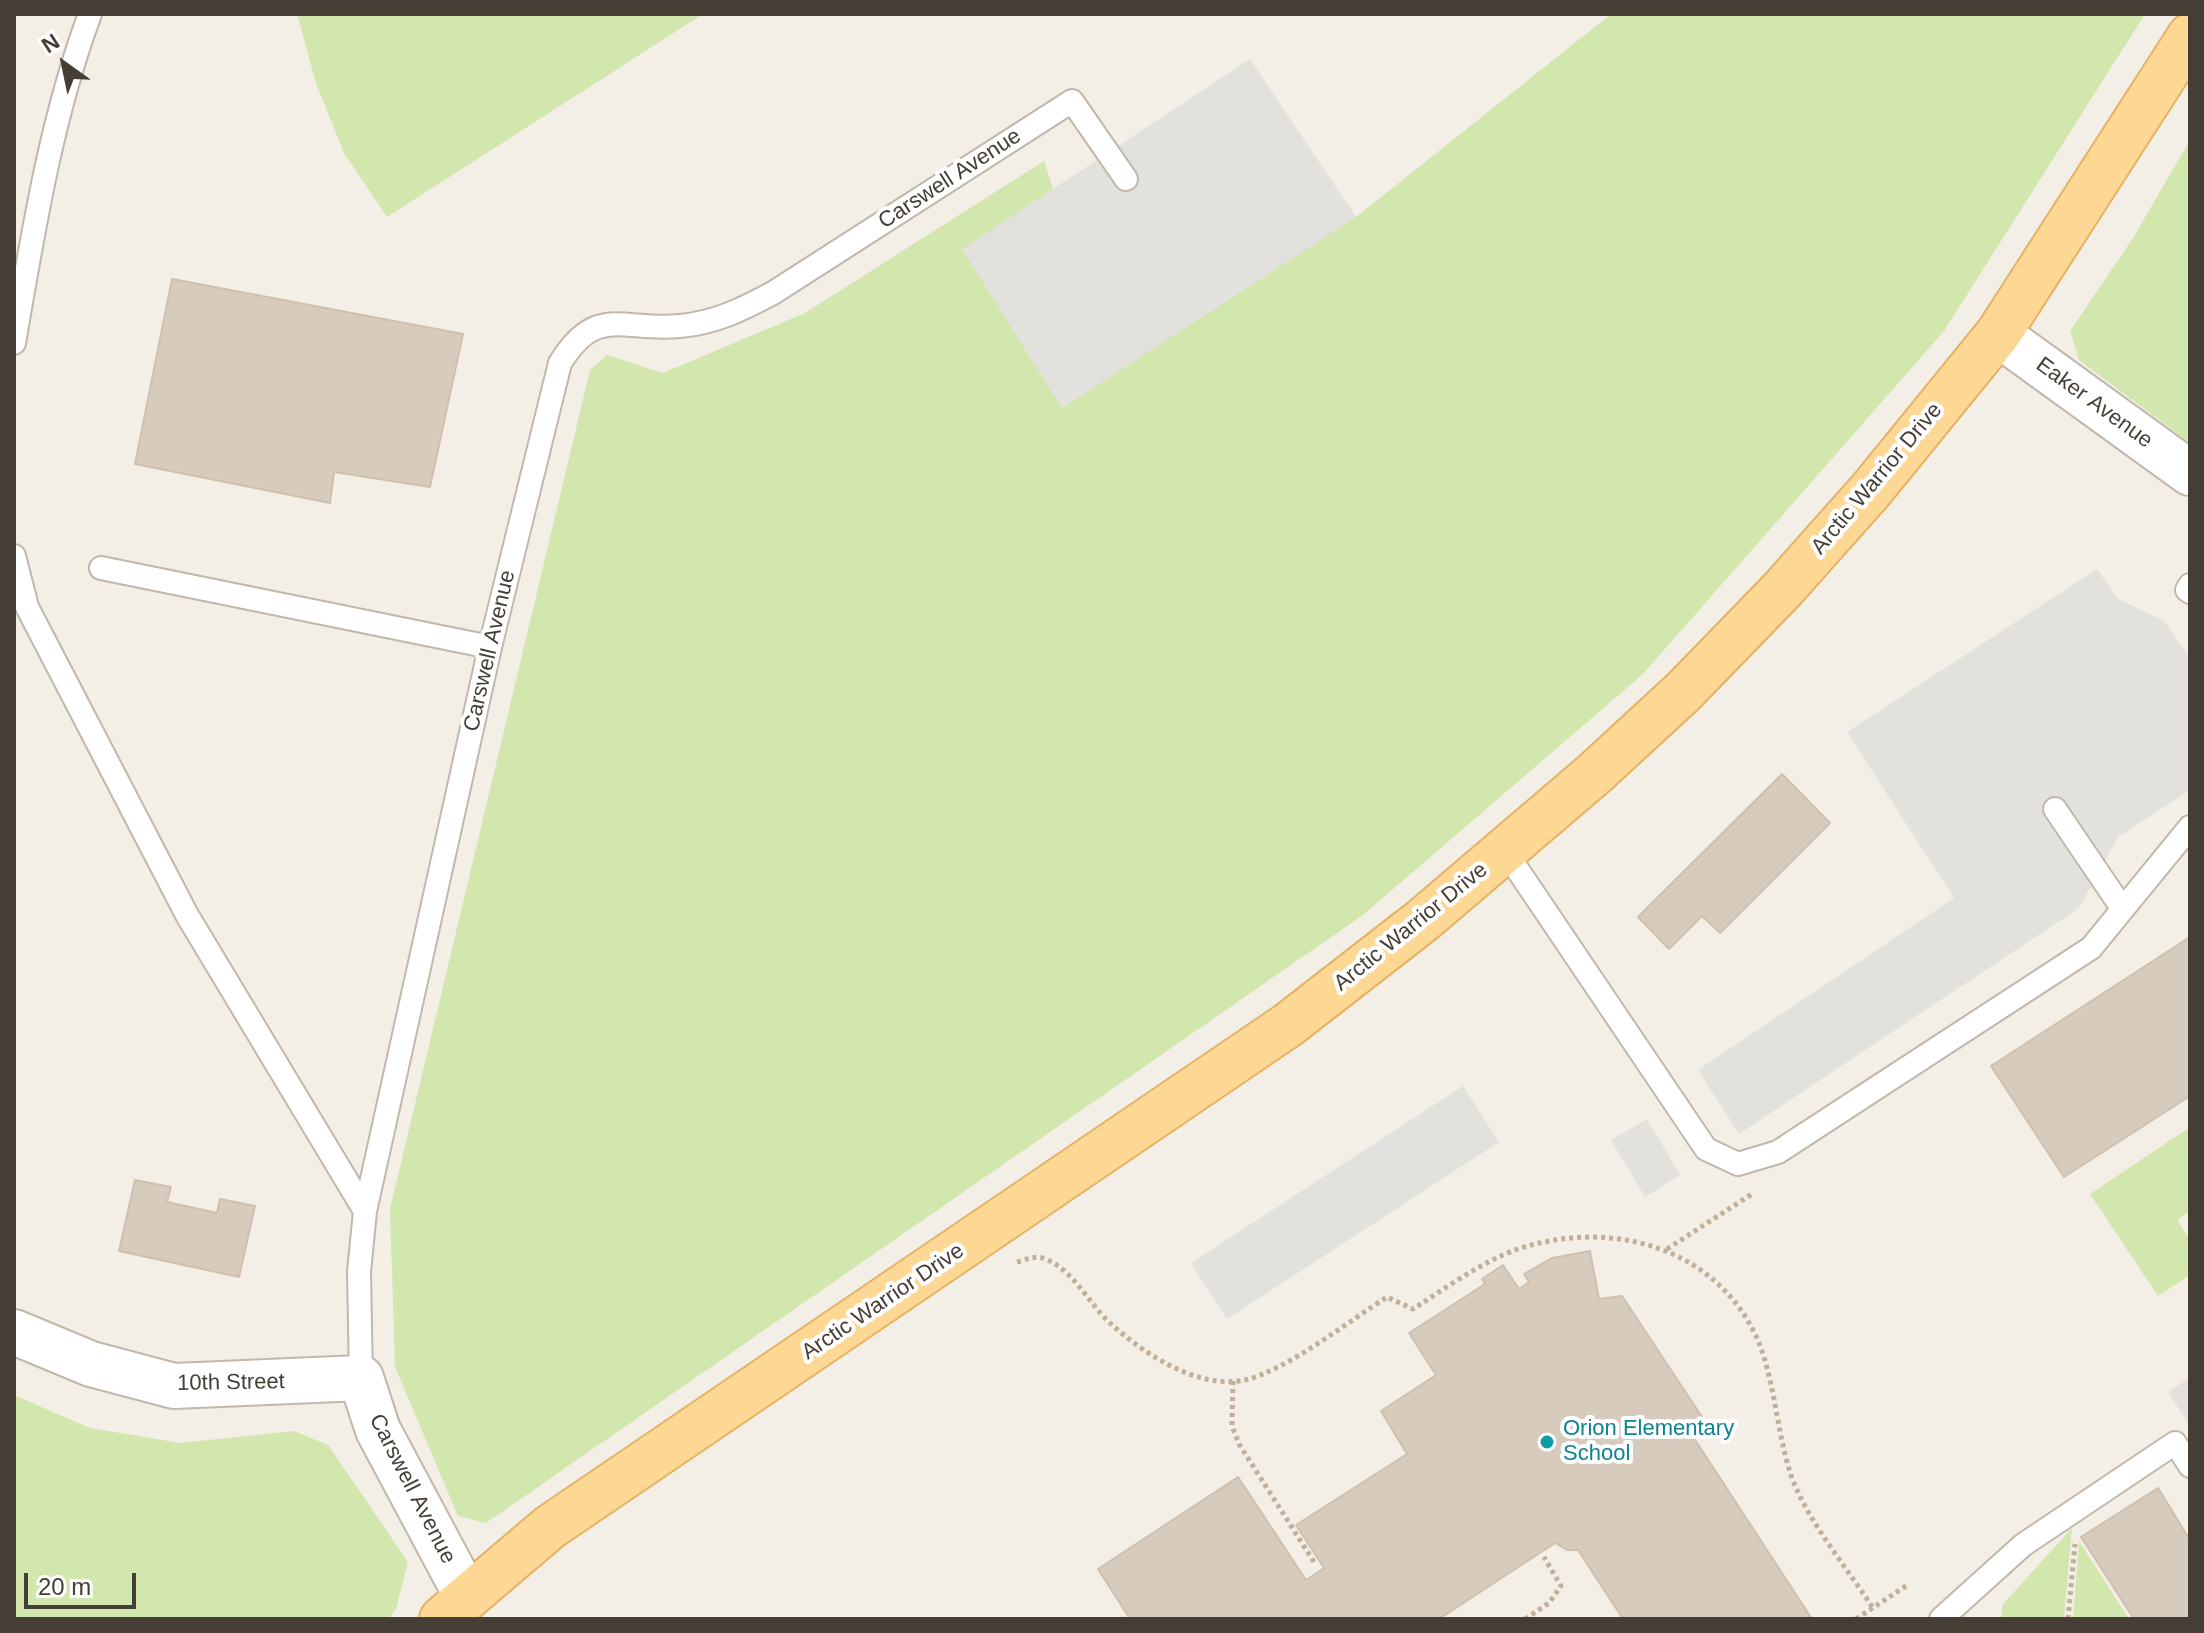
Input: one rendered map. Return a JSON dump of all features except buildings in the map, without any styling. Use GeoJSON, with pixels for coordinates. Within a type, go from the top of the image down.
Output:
{"type":"FeatureCollection","features":[{"type":"Feature","properties":{"kind":"main road","name":"Arctic Warrior Drive"},"geometry":{"type":"LineString","coordinates":[[454,1607],[550,1527],[1233,1065],[1411,930],[1505,851],[1683,692],[1782,590],[1871,490],[1998,334],[2190,36]]}},
{"type":"Feature","properties":{"kind":"street","name":"Eaker Avenue"},"geometry":{"type":"LineString","coordinates":[[1998,334],[2190,473]]}},
{"type":"Feature","properties":{"kind":"street","name":"10th Street"},"geometry":{"type":"LineString","coordinates":[[14,1332],[91,1364],[174,1386],[361,1378]]}},
{"type":"Feature","properties":{"kind":"street","name":"Carswell Avenue"},"geometry":{"type":"LineString","coordinates":[[361,1378],[378,1430],[454,1607]]}},
{"type":"Feature","properties":{"kind":"lane"},"geometry":{"type":"LineString","coordinates":[[14,343],[34,227],[79,44],[90,14]]}},
{"type":"Feature","properties":{"kind":"lane","name":"Carswell Avenue"},"geometry":{"type":"LineString","coordinates":[[361,1378],[359,1272],[365,1211],[490,647],[560,363],[572,343],[593,326],[614,322],[678,327],[726,317],[773,293],[1072,101],[1126,179]]}},
{"type":"Feature","properties":{"kind":"lane"},"geometry":{"type":"LineString","coordinates":[[14,556],[27,607],[136,820],[187,915],[365,1211]]}},
{"type":"Feature","properties":{"kind":"lane"},"geometry":{"type":"LineString","coordinates":[[101,568],[490,647]]}},
{"type":"Feature","properties":{"kind":"lane"},"geometry":{"type":"LineString","coordinates":[[2190,585],[2187,590],[2190,592]]}},
{"type":"Feature","properties":{"kind":"lane"},"geometry":{"type":"LineString","coordinates":[[2055,809],[2122,908]]}},
{"type":"Feature","properties":{"kind":"lane"},"geometry":{"type":"LineString","coordinates":[[1505,851],[1706,1149],[1738,1164],[1778,1152],[2091,948],[2190,827]]}},
{"type":"Feature","properties":{"kind":"lane"},"geometry":{"type":"LineString","coordinates":[[1941,1619],[2023,1545],[2067,1512],[2175,1443],[2190,1466]]}},
{"type":"Feature","properties":{"kind":"path"},"geometry":{"type":"LineString","coordinates":[[1016,1262],[1034,1256],[1045,1259],[1077,1282],[1111,1324],[1170,1365],[1193,1377],[1233,1381],[1258,1376],[1279,1365],[1387,1297],[1413,1309],[1471,1272],[1517,1249],[1560,1238],[1598,1235],[1659,1246],[1691,1262],[1717,1284],[1743,1313],[1763,1357],[1796,1490],[1873,1608]]}},
{"type":"Feature","properties":{"kind":"path"},"geometry":{"type":"LineString","coordinates":[[1233,1381],[1232,1426],[1239,1444],[1314,1562]]}},
{"type":"Feature","properties":{"kind":"path"},"geometry":{"type":"LineString","coordinates":[[2067,1512],[2077,1529],[2068,1619]]}},
{"type":"Feature","properties":{"kind":"path"},"geometry":{"type":"LineString","coordinates":[[1525,1619],[1549,1603],[1561,1586],[1544,1557]]}},
{"type":"Feature","properties":{"kind":"path"},"geometry":{"type":"LineString","coordinates":[[1856,1619],[1909,1584]]}},
{"type":"Feature","properties":{"kind":"green space"},"geometry":{"type":"Polygon","coordinates":[[[297,14],[703,14],[387,217],[344,153],[316,83],[297,14]]]}},
{"type":"Feature","properties":{"kind":"green space"},"geometry":{"type":"Polygon","coordinates":[[[1611,14],[2145,14],[1944,331],[1643,674],[1363,915],[486,1523],[458,1516],[395,1367],[390,1209],[590,370],[607,355],[663,373],[805,313],[1044,161],[1053,189],[962,250],[1356,217],[1611,14]]]}},
{"type":"Feature","properties":{"kind":"green space"},"geometry":{"type":"Polygon","coordinates":[[[2190,140],[2190,443],[2079,360],[2070,331],[2133,238],[2190,140]]]}},
{"type":"Feature","properties":{"kind":"green space"},"geometry":{"type":"Polygon","coordinates":[[[2190,1127],[2190,1211],[2177,1220],[2190,1240],[2190,1275],[2158,1296],[2090,1194],[2190,1127]]]}},
{"type":"Feature","properties":{"kind":"green space"},"geometry":{"type":"Polygon","coordinates":[[[14,1395],[90,1428],[180,1443],[294,1431],[328,1445],[408,1562],[396,1609],[388,1619],[14,1619],[14,1395]]]}},
{"type":"Feature","properties":{"kind":"green space"},"geometry":{"type":"Polygon","coordinates":[[[2072,1528],[2064,1619],[2001,1619],[2003,1604],[2072,1528]]]}},
{"type":"Feature","properties":{"kind":"green space"},"geometry":{"type":"Polygon","coordinates":[[[2079,1541],[2129,1619],[2073,1619],[2079,1541]]]}},
{"type":"Feature","properties":{"kind":"shaded area"},"geometry":{"type":"Polygon","coordinates":[[[1250,59],[1356,217],[1062,408],[962,249],[1250,59]]]}},
{"type":"Feature","properties":{"kind":"shaded area"},"geometry":{"type":"Polygon","coordinates":[[[2097,569],[2117,598],[2164,621],[2190,658],[2190,790],[2118,837],[2079,908],[1739,1134],[1698,1070],[1954,898],[1847,732],[2097,569]]]}},
{"type":"Feature","properties":{"kind":"shaded area"},"geometry":{"type":"Polygon","coordinates":[[[1463,1086],[1499,1142],[1227,1319],[1191,1263],[1463,1086]]]}},
{"type":"Feature","properties":{"kind":"shaded area"},"geometry":{"type":"Polygon","coordinates":[[[1647,1119],[1680,1175],[1645,1197],[1611,1140],[1647,1119]]]}},
{"type":"Feature","properties":{"kind":"shaded area"},"geometry":{"type":"Polygon","coordinates":[[[2190,1378],[2190,1426],[2168,1392],[2190,1378]]]}},
{"type":"Feature","properties":{"kind":"place","name":"Orion Elementary School"},"geometry":{"type":"Point","coordinates":[1547,1442]}}]}
